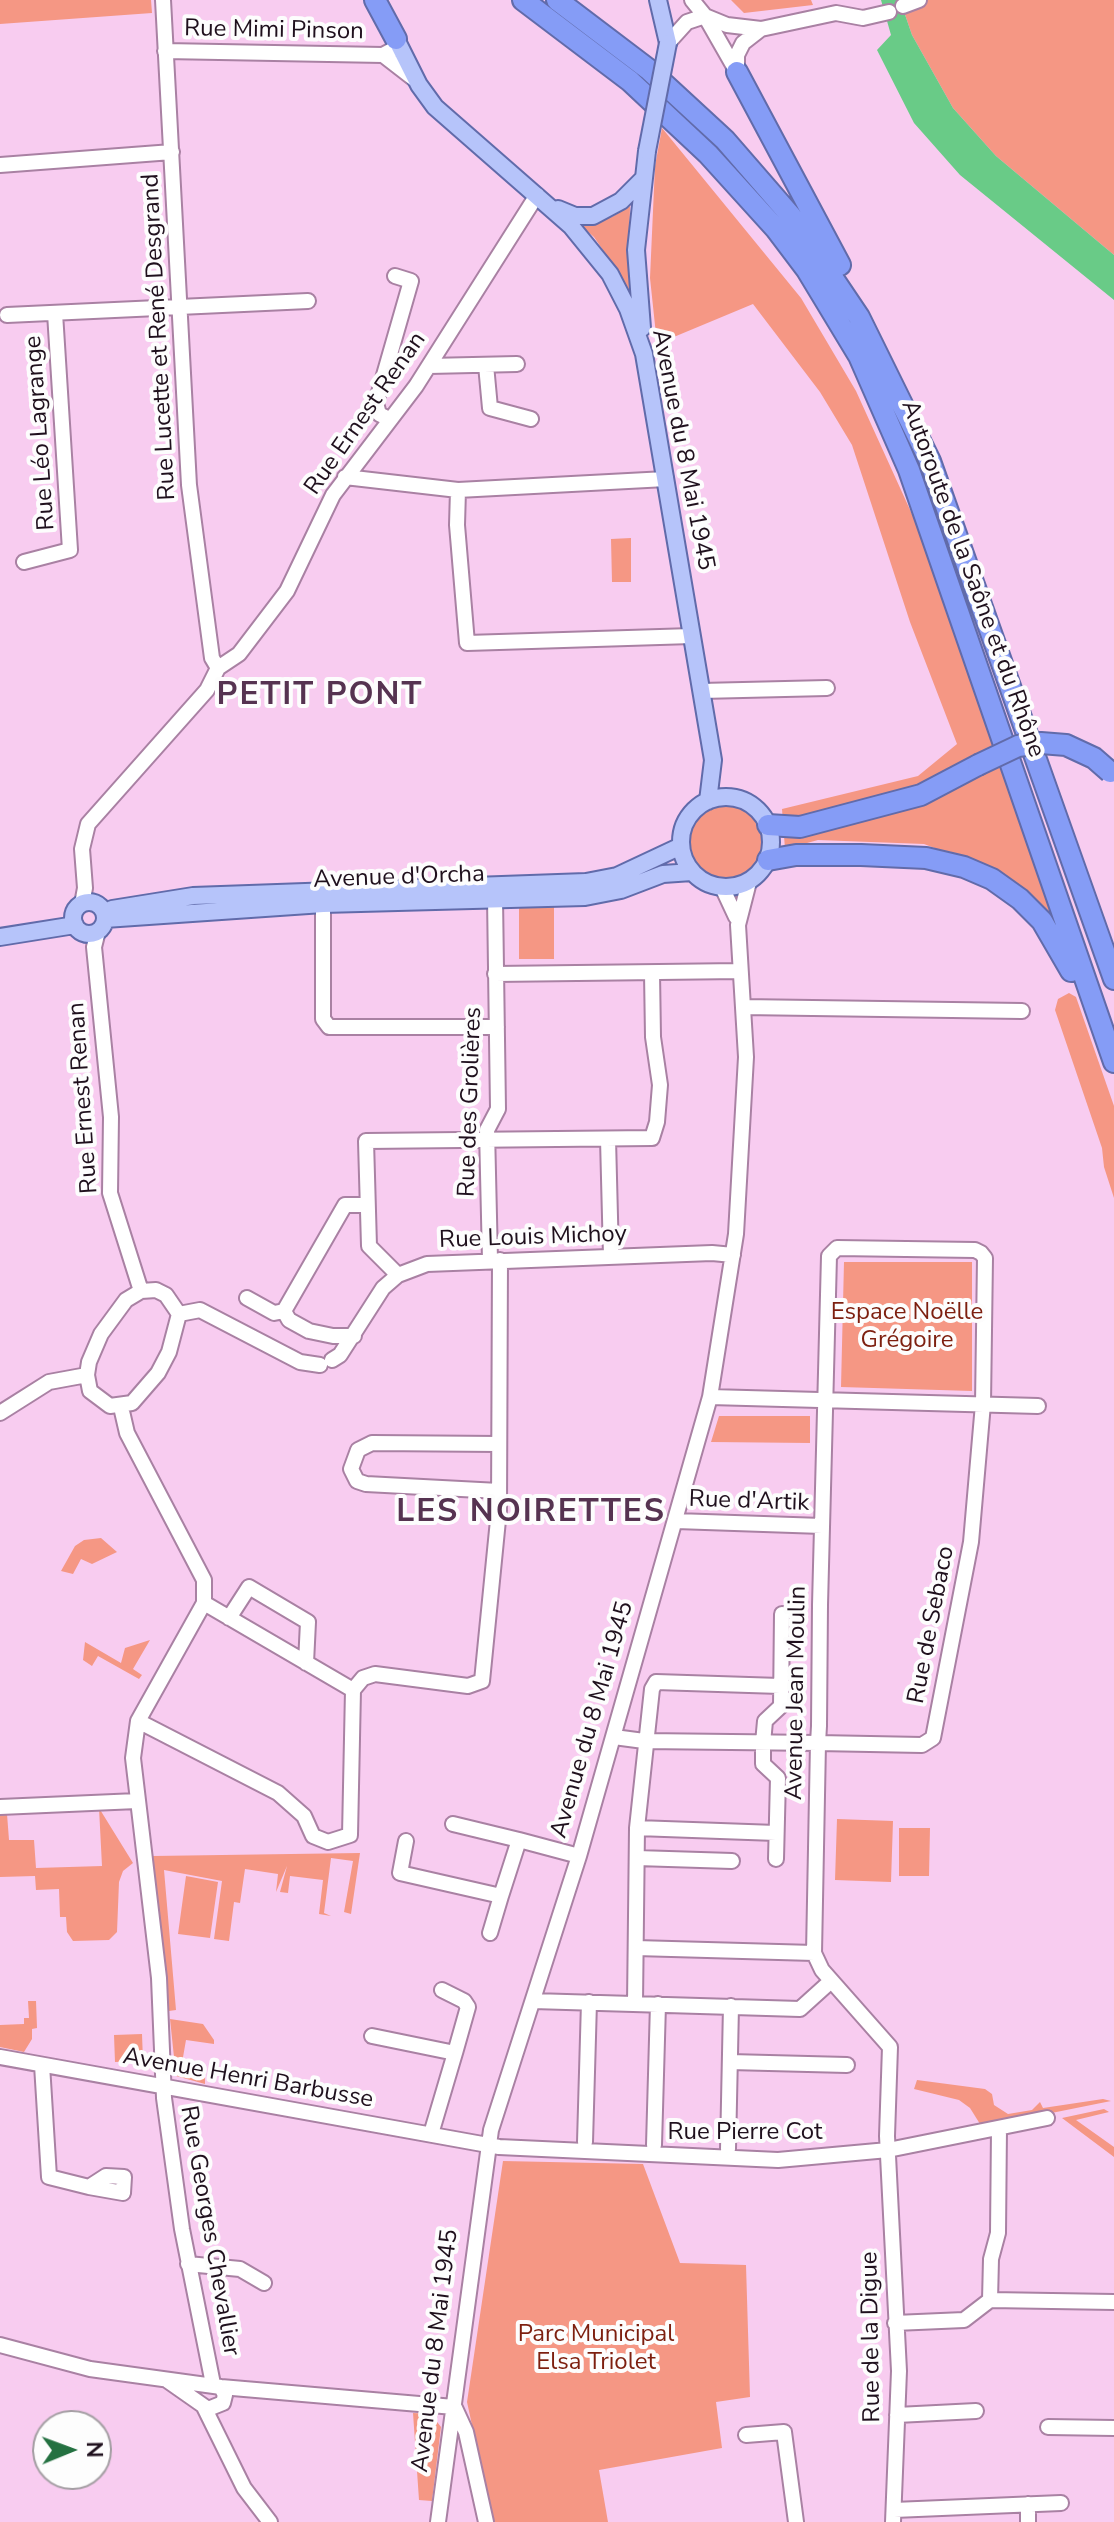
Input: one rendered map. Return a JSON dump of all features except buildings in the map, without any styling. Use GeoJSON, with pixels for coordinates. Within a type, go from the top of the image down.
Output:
{"type":"FeatureCollection","features":[{"type":"Feature","properties":{"kind":"highway"},"geometry":{"type":"LineString","coordinates":[[375,0],[396,39]]}},
{"type":"Feature","properties":{"kind":"highway","name":"Autoroute de la Saône et du Rhône"},"geometry":{"type":"LineString","coordinates":[[523,0],[630,81],[708,154],[776,229],[807,270],[859,356],[909,470],[1114,1062]]}},
{"type":"Feature","properties":{"kind":"highway","name":"Autoroute de la Saône et du Rhône"},"geometry":{"type":"LineString","coordinates":[[557,0],[648,69],[725,140],[791,216],[859,317],[930,461],[1114,979]]}},
{"type":"Feature","properties":{"kind":"highway"},"geometry":{"type":"LineString","coordinates":[[737,72],[851,284],[859,317]]}},
{"type":"Feature","properties":{"kind":"highway"},"geometry":{"type":"LineString","coordinates":[[768,825],[800,827],[921,795],[1018,746],[1041,743],[1066,745],[1094,758],[1112,775]]}},
{"type":"Feature","properties":{"kind":"highway"},"geometry":{"type":"LineString","coordinates":[[768,860],[796,855],[861,855],[926,858],[964,867],[992,879],[1031,910],[1092,998]]}},
{"type":"Feature","properties":{"kind":"main road"},"geometry":{"type":"LineString","coordinates":[[644,354],[636,250],[642,180],[668,43],[658,0]]}},
{"type":"Feature","properties":{"kind":"main road","name":"Avenue du 8 Mai 1945"},"geometry":{"type":"LineString","coordinates":[[396,39],[419,85],[435,107],[552,207],[610,274],[628,309],[644,354],[713,760],[724,785],[735,798]]}},
{"type":"Feature","properties":{"kind":"main road"},"geometry":{"type":"LineString","coordinates":[[552,207],[575,216],[593,216],[621,201],[642,180]]}},
{"type":"Feature","properties":{"kind":"main road","name":"Avenue du 8 Mai 1945"},"geometry":{"type":"LineString","coordinates":[[708,801],[713,760]]}},
{"type":"Feature","properties":{"kind":"main road"},"geometry":{"type":"LineString","coordinates":[[735,798],[755,807],[768,825],[772,839],[768,860],[749,882],[722,887],[702,881],[692,872],[681,846],[689,817],[708,801],[735,798]]}},
{"type":"Feature","properties":{"kind":"main road","name":"Avenue d'Orcha"},"geometry":{"type":"LineString","coordinates":[[89,917],[193,896],[586,882],[617,876],[681,846]]}},
{"type":"Feature","properties":{"kind":"main road","name":"Avenue d'Orcha"},"geometry":{"type":"LineString","coordinates":[[0,937],[27,933],[49,919],[323,904],[585,897],[621,890],[663,874],[692,872]]}},
{"type":"Feature","properties":{"kind":"street","name":"Rue Lucette et René Desgrand"},"geometry":{"type":"LineString","coordinates":[[163,0],[189,485],[212,658],[218,668]]}},
{"type":"Feature","properties":{"kind":"street"},"geometry":{"type":"LineString","coordinates":[[692,0],[705,16],[737,72]]}},
{"type":"Feature","properties":{"kind":"street"},"geometry":{"type":"LineString","coordinates":[[668,43],[687,22],[705,16],[727,25],[761,29],[836,13],[863,18],[919,0]]}},
{"type":"Feature","properties":{"kind":"street"},"geometry":{"type":"LineString","coordinates":[[737,72],[737,55],[743,43],[761,29]]}},
{"type":"Feature","properties":{"kind":"street","name":"Rue Mimi Pinson"},"geometry":{"type":"LineString","coordinates":[[165,51],[383,55],[394,49],[396,39]]}},
{"type":"Feature","properties":{"kind":"street","name":"Rue Mimi Pinson"},"geometry":{"type":"LineString","coordinates":[[383,55],[408,72],[419,85]]}},
{"type":"Feature","properties":{"kind":"street"},"geometry":{"type":"LineString","coordinates":[[0,165],[172,152]]}},
{"type":"Feature","properties":{"kind":"street","name":"Rue Ernest Renan"},"geometry":{"type":"LineString","coordinates":[[141,1291],[110,1193],[111,1117],[82,849],[88,824],[207,690],[218,668],[239,654],[287,591],[345,477],[429,366],[537,195]]}},
{"type":"Feature","properties":{"kind":"street"},"geometry":{"type":"LineString","coordinates":[[389,419],[379,414],[376,403],[411,281],[395,276]]}},
{"type":"Feature","properties":{"kind":"street"},"geometry":{"type":"LineString","coordinates":[[7,315],[308,301]]}},
{"type":"Feature","properties":{"kind":"street","name":"Rue Léo Lagrange"},"geometry":{"type":"LineString","coordinates":[[24,562],[70,550],[55,313]]}},
{"type":"Feature","properties":{"kind":"street"},"geometry":{"type":"LineString","coordinates":[[429,366],[517,364]]}},
{"type":"Feature","properties":{"kind":"street"},"geometry":{"type":"LineString","coordinates":[[486,365],[490,408],[531,419]]}},
{"type":"Feature","properties":{"kind":"street"},"geometry":{"type":"LineString","coordinates":[[345,477],[458,490],[666,479]]}},
{"type":"Feature","properties":{"kind":"street"},"geometry":{"type":"LineString","coordinates":[[458,490],[457,525],[467,643],[692,636]]}},
{"type":"Feature","properties":{"kind":"street"},"geometry":{"type":"LineString","coordinates":[[701,691],[827,688]]}},
{"type":"Feature","properties":{"kind":"street","name":"Avenue du 8 Mai 1945"},"geometry":{"type":"LineString","coordinates":[[738,925],[749,882]]}},
{"type":"Feature","properties":{"kind":"street","name":"Avenue du 8 Mai 1945"},"geometry":{"type":"LineString","coordinates":[[438,2522],[488,2145],[579,1856],[710,1397],[733,1255],[743,1131],[743,1007],[738,925],[735,909],[722,887]]}},
{"type":"Feature","properties":{"kind":"street","name":"Rue des Grolières"},"geometry":{"type":"LineString","coordinates":[[353,1690],[363,1678],[375,1674],[468,1686],[482,1681],[499,1491],[495,1260],[487,1141],[488,1124],[497,1115],[495,898]]}},
{"type":"Feature","properties":{"kind":"street"},"geometry":{"type":"LineString","coordinates":[[323,904],[323,1019],[329,1027],[497,1027]]}},
{"type":"Feature","properties":{"kind":"street"},"geometry":{"type":"LineString","coordinates":[[495,974],[740,971]]}},
{"type":"Feature","properties":{"kind":"street"},"geometry":{"type":"LineString","coordinates":[[179,1314],[200,1310],[300,1362],[326,1362],[354,1336],[383,1288],[398,1275],[371,1252],[366,1141],[652,1138],[656,1132],[660,1085],[653,1037],[652,973]]}},
{"type":"Feature","properties":{"kind":"street"},"geometry":{"type":"LineString","coordinates":[[743,1007],[1022,1011]]}},
{"type":"Feature","properties":{"kind":"street"},"geometry":{"type":"LineString","coordinates":[[608,1139],[611,1256]]}},
{"type":"Feature","properties":{"kind":"street"},"geometry":{"type":"LineString","coordinates":[[247,1298],[274,1313],[284,1311],[345,1205],[367,1205]]}},
{"type":"Feature","properties":{"kind":"street"},"geometry":{"type":"LineString","coordinates":[[824,1401],[829,1256],[832,1250],[975,1250],[985,1258],[983,1404]]}},
{"type":"Feature","properties":{"kind":"street","name":"Rue Louis Michoy"},"geometry":{"type":"LineString","coordinates":[[398,1275],[427,1264],[611,1256],[733,1255]]}},
{"type":"Feature","properties":{"kind":"street"},"geometry":{"type":"LineString","coordinates":[[156,1290],[166,1295],[179,1314],[177,1332],[158,1373],[132,1403],[121,1407],[98,1399],[90,1391],[87,1375],[101,1334],[117,1310],[141,1291],[156,1290]]}},
{"type":"Feature","properties":{"kind":"street"},"geometry":{"type":"LineString","coordinates":[[284,1311],[289,1320],[309,1331],[354,1336]]}},
{"type":"Feature","properties":{"kind":"street"},"geometry":{"type":"LineString","coordinates":[[0,1413],[49,1382],[87,1375]]}},
{"type":"Feature","properties":{"kind":"street"},"geometry":{"type":"LineString","coordinates":[[710,1397],[1038,1406]]}},
{"type":"Feature","properties":{"kind":"street","name":"Avenue Jean Moulin"},"geometry":{"type":"LineString","coordinates":[[814,1953],[824,1401]]}},
{"type":"Feature","properties":{"kind":"street","name":"Rue de Sebaco"},"geometry":{"type":"LineString","coordinates":[[614,1737],[644,1741],[922,1745],[933,1738],[971,1542],[983,1404]]}},
{"type":"Feature","properties":{"kind":"street"},"geometry":{"type":"LineString","coordinates":[[121,1407],[127,1433],[204,1580],[204,1603],[138,1721],[278,1793],[304,1816],[313,1836],[328,1842],[350,1835],[353,1690],[204,1603]]}},
{"type":"Feature","properties":{"kind":"street"},"geometry":{"type":"LineString","coordinates":[[499,1444],[364,1444],[353,1458],[351,1469],[357,1481],[366,1484],[499,1491]]}},
{"type":"Feature","properties":{"kind":"street","name":"Rue d'Artik"},"geometry":{"type":"LineString","coordinates":[[676,1521],[822,1526]]}},
{"type":"Feature","properties":{"kind":"street"},"geometry":{"type":"LineString","coordinates":[[229,1618],[249,1587],[308,1622],[306,1663]]}},
{"type":"Feature","properties":{"kind":"street"},"geometry":{"type":"LineString","coordinates":[[776,1859],[778,1778],[763,1764],[763,1743],[765,1721],[781,1706],[782,1614]]}},
{"type":"Feature","properties":{"kind":"street"},"geometry":{"type":"LineString","coordinates":[[635,2003],[637,1828],[652,1689],[656,1682],[780,1686]]}},
{"type":"Feature","properties":{"kind":"street","name":"Rue Georges Chevallier"},"geometry":{"type":"LineString","coordinates":[[138,1721],[133,1758],[149,1916],[158,1963],[165,2086],[188,2264],[214,2385],[222,2404],[226,2445]]}},
{"type":"Feature","properties":{"kind":"street"},"geometry":{"type":"LineString","coordinates":[[0,1807],[137,1801]]}},
{"type":"Feature","properties":{"kind":"street"},"geometry":{"type":"LineString","coordinates":[[453,1824],[579,1856]]}},
{"type":"Feature","properties":{"kind":"street"},"geometry":{"type":"LineString","coordinates":[[637,1828],[776,1833]]}},
{"type":"Feature","properties":{"kind":"street"},"geometry":{"type":"LineString","coordinates":[[490,1933],[519,1840]]}},
{"type":"Feature","properties":{"kind":"street"},"geometry":{"type":"LineString","coordinates":[[406,1841],[400,1873],[501,1896]]}},
{"type":"Feature","properties":{"kind":"street"},"geometry":{"type":"LineString","coordinates":[[637,1858],[732,1861]]}},
{"type":"Feature","properties":{"kind":"street"},"geometry":{"type":"LineString","coordinates":[[636,1948],[814,1953],[818,1965],[890,2047],[888,2150]]}},
{"type":"Feature","properties":{"kind":"street"},"geometry":{"type":"LineString","coordinates":[[533,2001],[800,2009],[831,1981]]}},
{"type":"Feature","properties":{"kind":"street"},"geometry":{"type":"LineString","coordinates":[[431,2134],[468,2007],[464,2001],[442,1990]]}},
{"type":"Feature","properties":{"kind":"street"},"geometry":{"type":"LineString","coordinates":[[585,2142],[589,2002]]}},
{"type":"Feature","properties":{"kind":"street"},"geometry":{"type":"LineString","coordinates":[[654,2145],[658,2004]]}},
{"type":"Feature","properties":{"kind":"street"},"geometry":{"type":"LineString","coordinates":[[728,2149],[731,2006]]}},
{"type":"Feature","properties":{"kind":"street"},"geometry":{"type":"LineString","coordinates":[[372,2036],[455,2053]]}},
{"type":"Feature","properties":{"kind":"street","name":"Avenue Henri Barbusse"},"geometry":{"type":"LineString","coordinates":[[0,2057],[488,2145]]}},
{"type":"Feature","properties":{"kind":"street"},"geometry":{"type":"LineString","coordinates":[[730,2062],[847,2065]]}},
{"type":"Feature","properties":{"kind":"street"},"geometry":{"type":"LineString","coordinates":[[42,2065],[49,2177],[89,2187]]}},
{"type":"Feature","properties":{"kind":"street","name":"Rue Pierre Cot"},"geometry":{"type":"LineString","coordinates":[[488,2145],[778,2160],[888,2150],[1047,2118]]}},
{"type":"Feature","properties":{"kind":"street"},"geometry":{"type":"LineString","coordinates":[[990,2300],[991,2259],[998,2233],[999,2129]]}},
{"type":"Feature","properties":{"kind":"street","name":"Rue de la Digue"},"geometry":{"type":"LineString","coordinates":[[888,2150],[899,2371],[893,2516]]}},
{"type":"Feature","properties":{"kind":"street"},"geometry":{"type":"LineString","coordinates":[[188,2264],[240,2269],[264,2283]]}},
{"type":"Feature","properties":{"kind":"street"},"geometry":{"type":"LineString","coordinates":[[895,2323],[964,2320],[990,2300],[1114,2302]]}},
{"type":"Feature","properties":{"kind":"street"},"geometry":{"type":"LineString","coordinates":[[0,2345],[95,2370],[247,2389],[454,2407],[466,2432],[486,2522]]}},
{"type":"Feature","properties":{"kind":"street"},"geometry":{"type":"LineString","coordinates":[[164,2379],[212,2410],[247,2389]]}},
{"type":"Feature","properties":{"kind":"street"},"geometry":{"type":"LineString","coordinates":[[214,2385],[199,2392],[202,2404],[226,2445],[244,2488],[270,2522]]}},
{"type":"Feature","properties":{"kind":"street"},"geometry":{"type":"LineString","coordinates":[[897,2415],[976,2411]]}},
{"type":"Feature","properties":{"kind":"street"},"geometry":{"type":"LineString","coordinates":[[1048,2427],[1114,2428]]}},
{"type":"Feature","properties":{"kind":"street"},"geometry":{"type":"LineString","coordinates":[[746,2435],[784,2432],[796,2522]]}},
{"type":"Feature","properties":{"kind":"street"},"geometry":{"type":"LineString","coordinates":[[893,2516],[1061,2503]]}},
{"type":"Feature","properties":{"kind":"street"},"geometry":{"type":"LineString","coordinates":[[1028,2504],[1028,2522]]}},
{"type":"Feature","properties":{"kind":"green space"},"geometry":{"type":"Polygon","coordinates":[[[0,0],[151,0],[152,13],[0,24],[0,0]]]}},
{"type":"Feature","properties":{"kind":"green space"},"geometry":{"type":"Polygon","coordinates":[[[731,0],[811,0],[813,5],[744,13],[731,0]]]}},
{"type":"Feature","properties":{"kind":"green space"},"geometry":{"type":"Polygon","coordinates":[[[900,0],[1114,0],[1114,255],[996,156],[953,108],[912,35],[900,0]]]}},
{"type":"Feature","properties":{"kind":"green space"},"geometry":{"type":"Polygon","coordinates":[[[662,128],[801,298],[856,391],[916,523],[1050,912],[1044,914],[974,863],[924,844],[818,840],[785,849],[782,809],[918,776],[957,744],[910,622],[852,445],[820,392],[753,304],[657,344],[650,278],[655,166],[662,128]]]}},
{"type":"Feature","properties":{"kind":"green space"},"geometry":{"type":"Polygon","coordinates":[[[630,206],[629,258],[633,305],[611,262],[594,237],[579,224],[612,217],[630,206]]]}},
{"type":"Feature","properties":{"kind":"green space"},"geometry":{"type":"Polygon","coordinates":[[[631,538],[631,582],[612,582],[611,539],[631,538]]]}},
{"type":"Feature","properties":{"kind":"green space"},"geometry":{"type":"Polygon","coordinates":[[[726,806],[752,816],[762,842],[752,868],[726,878],[700,868],[690,842],[700,816],[726,806]]]}},
{"type":"Feature","properties":{"kind":"green space"},"geometry":{"type":"Polygon","coordinates":[[[519,905],[554,905],[554,959],[519,959],[519,905]]]}},
{"type":"Feature","properties":{"kind":"green space"},"geometry":{"type":"Polygon","coordinates":[[[1069,993],[1076,997],[1114,1106],[1114,1198],[1104,1167],[1102,1148],[1055,1010],[1058,999],[1069,993]]]}},
{"type":"Feature","properties":{"kind":"green space","name":"Espace Noëlle Grégoire"},"geometry":{"type":"Polygon","coordinates":[[[844,1262],[972,1262],[972,1391],[841,1387],[844,1262]]]}},
{"type":"Feature","properties":{"kind":"green space"},"geometry":{"type":"Polygon","coordinates":[[[719,1416],[810,1416],[810,1443],[711,1442],[719,1416]]]}},
{"type":"Feature","properties":{"kind":"green space"},"geometry":{"type":"Polygon","coordinates":[[[101,1538],[117,1552],[92,1564],[81,1559],[73,1574],[61,1571],[75,1546],[84,1540],[101,1538]]]}},
{"type":"Feature","properties":{"kind":"green space"},"geometry":{"type":"Polygon","coordinates":[[[150,1640],[133,1669],[142,1675],[139,1679],[98,1656],[92,1666],[83,1660],[85,1642],[121,1663],[125,1648],[150,1640]]]}},
{"type":"Feature","properties":{"kind":"green space"},"geometry":{"type":"Polygon","coordinates":[[[99,1808],[133,1863],[123,1871],[119,1882],[117,1932],[109,1940],[73,1941],[67,1932],[66,1917],[60,1917],[59,1889],[36,1890],[35,1876],[0,1877],[0,1814],[7,1814],[9,1840],[34,1840],[36,1868],[102,1866],[99,1808]]]}},
{"type":"Feature","properties":{"kind":"green space"},"geometry":{"type":"Polygon","coordinates":[[[837,1819],[893,1821],[891,1882],[835,1880],[837,1819]]]}},
{"type":"Feature","properties":{"kind":"green space"},"geometry":{"type":"Polygon","coordinates":[[[899,1828],[930,1828],[929,1876],[899,1876],[899,1828]]]}},
{"type":"Feature","properties":{"kind":"green space"},"geometry":{"type":"Polygon","coordinates":[[[360,1853],[351,1914],[344,1912],[353,1861],[331,1858],[324,1913],[331,1916],[319,1914],[323,1880],[290,1876],[288,1893],[280,1892],[287,1866],[276,1892],[278,1874],[245,1869],[240,1903],[234,1902],[229,1941],[214,1939],[222,1881],[164,1870],[176,2010],[169,2011],[153,1856],[360,1853]]]}},
{"type":"Feature","properties":{"kind":"green space"},"geometry":{"type":"Polygon","coordinates":[[[186,1876],[218,1882],[210,1938],[178,1934],[186,1876]]]}},
{"type":"Feature","properties":{"kind":"green space"},"geometry":{"type":"Polygon","coordinates":[[[28,2001],[36,2001],[37,2028],[32,2029],[32,2039],[24,2052],[0,2047],[0,2025],[24,2024],[24,2018],[29,2018],[28,2001]]]}},
{"type":"Feature","properties":{"kind":"green space"},"geometry":{"type":"Polygon","coordinates":[[[170,2019],[203,2024],[214,2040],[214,2044],[186,2040],[182,2063],[205,2066],[205,2084],[176,2076],[170,2019]]]}},
{"type":"Feature","properties":{"kind":"green space"},"geometry":{"type":"Polygon","coordinates":[[[142,2034],[143,2061],[115,2062],[114,2035],[142,2034]]]}},
{"type":"Feature","properties":{"kind":"green space"},"geometry":{"type":"Polygon","coordinates":[[[917,2080],[985,2089],[992,2094],[994,2105],[1008,2114],[1032,2110],[1040,2102],[1043,2108],[1103,2099],[1111,2101],[987,2126],[980,2124],[970,2108],[959,2100],[914,2089],[917,2080]]]}},
{"type":"Feature","properties":{"kind":"green space"},"geometry":{"type":"Polygon","coordinates":[[[1104,2109],[1109,2112],[1076,2120],[1114,2147],[1114,2157],[1062,2118],[1104,2109]]]}},
{"type":"Feature","properties":{"kind":"green space","name":"Parc Municipal Elsa Triolet"},"geometry":{"type":"Polygon","coordinates":[[[503,2161],[643,2164],[680,2263],[746,2265],[750,2397],[716,2402],[722,2448],[599,2470],[608,2522],[493,2522],[467,2402],[503,2161]]]}},
{"type":"Feature","properties":{"kind":"green space"},"geometry":{"type":"Polygon","coordinates":[[[413,2413],[431,2414],[441,2427],[432,2501],[419,2500],[413,2413]]]}},
{"type":"Feature","properties":{"kind":"shaded area"},"geometry":{"type":"Polygon","coordinates":[[[881,0],[900,0],[912,35],[953,108],[996,156],[1114,255],[1114,300],[960,175],[914,123],[877,50],[891,35],[881,0]]]}},
{"type":"Feature","properties":{"kind":"district","name":"PETIT PONT"},"geometry":{"type":"Point","coordinates":[320,696]}},
{"type":"Feature","properties":{"kind":"district","name":"LES NOIRETTES"},"geometry":{"type":"Point","coordinates":[531,1513]}}]}
